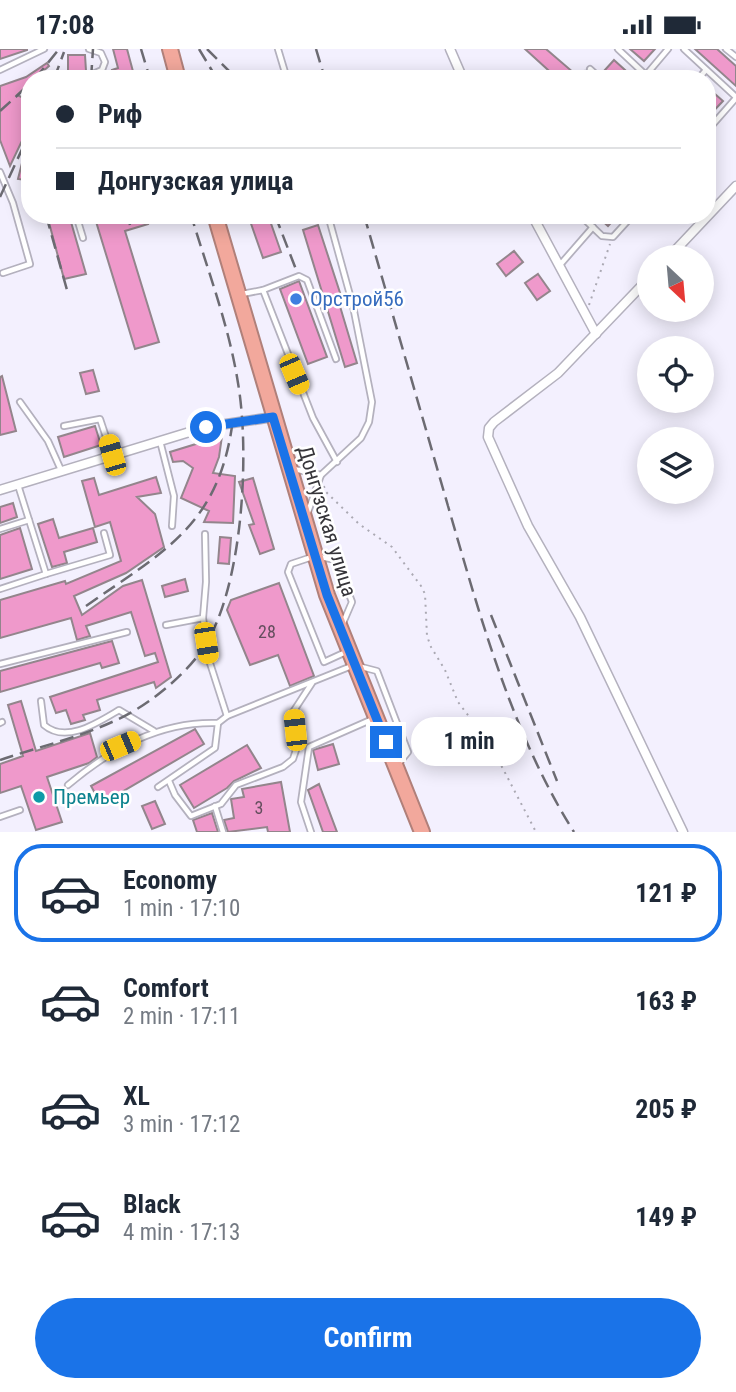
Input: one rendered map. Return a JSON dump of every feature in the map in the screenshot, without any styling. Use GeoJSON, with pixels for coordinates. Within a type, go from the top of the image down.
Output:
{"type":"FeatureCollection","features":[{"type":"Feature","properties":{"kind":"highway"},"geometry":{"type":"LineString","coordinates":[[170,49],[176,70]]}},
{"type":"Feature","properties":{"kind":"highway","name":"Донгузская улица"},"geometry":{"type":"LineString","coordinates":[[217,224],[315,557],[340,630],[422,832]]}},
{"type":"Feature","properties":{"kind":"street"},"geometry":{"type":"LineString","coordinates":[[450,49],[459,70]]}},
{"type":"Feature","properties":{"kind":"street"},"geometry":{"type":"LineString","coordinates":[[716,208],[736,187]]}},
{"type":"Feature","properties":{"kind":"street"},"geometry":{"type":"LineString","coordinates":[[537,224],[584,317],[596,334]]}},
{"type":"Feature","properties":{"kind":"street"},"geometry":{"type":"LineString","coordinates":[[680,245],[701,224]]}},
{"type":"Feature","properties":{"kind":"street"},"geometry":{"type":"LineString","coordinates":[[637,291],[558,373],[494,422],[489,428],[488,437],[493,454],[528,526],[580,617],[683,832]]}},
{"type":"Feature","properties":{"kind":"street"},"geometry":{"type":"LineString","coordinates":[[0,490],[206,427],[273,417]]}},
{"type":"Feature","properties":{"kind":"lane"},"geometry":{"type":"LineString","coordinates":[[0,70],[44,49]]}},
{"type":"Feature","properties":{"kind":"lane"},"geometry":{"type":"LineString","coordinates":[[89,49],[101,53],[104,62],[102,70]]}},
{"type":"Feature","properties":{"kind":"lane"},"geometry":{"type":"LineString","coordinates":[[278,49],[284,70]]}},
{"type":"Feature","properties":{"kind":"lane"},"geometry":{"type":"LineString","coordinates":[[618,49],[640,70]]}},
{"type":"Feature","properties":{"kind":"lane"},"geometry":{"type":"LineString","coordinates":[[653,70],[668,49]]}},
{"type":"Feature","properties":{"kind":"lane"},"geometry":{"type":"LineString","coordinates":[[684,49],[706,70]]}},
{"type":"Feature","properties":{"kind":"lane"},"geometry":{"type":"LineString","coordinates":[[726,49],[736,57]]}},
{"type":"Feature","properties":{"kind":"lane"},"geometry":{"type":"LineString","coordinates":[[716,79],[736,98],[716,121]]}},
{"type":"Feature","properties":{"kind":"lane"},"geometry":{"type":"LineString","coordinates":[[0,172],[13,203],[30,264],[3,273]]}},
{"type":"Feature","properties":{"kind":"lane"},"geometry":{"type":"LineString","coordinates":[[79,224],[83,238]]}},
{"type":"Feature","properties":{"kind":"lane"},"geometry":{"type":"LineString","coordinates":[[305,524],[321,475],[361,438],[369,422],[372,402],[353,306],[330,224]]}},
{"type":"Feature","properties":{"kind":"lane"},"geometry":{"type":"LineString","coordinates":[[590,224],[602,236],[613,237],[625,224]]}},
{"type":"Feature","properties":{"kind":"lane"},"geometry":{"type":"LineString","coordinates":[[559,267],[593,227]]}},
{"type":"Feature","properties":{"kind":"lane"},"geometry":{"type":"LineString","coordinates":[[237,295],[263,290],[299,275],[307,280],[336,359]]}},
{"type":"Feature","properties":{"kind":"lane"},"geometry":{"type":"LineString","coordinates":[[263,290],[313,418],[337,462]]}},
{"type":"Feature","properties":{"kind":"lane"},"geometry":{"type":"LineString","coordinates":[[20,402],[48,442],[61,471]]}},
{"type":"Feature","properties":{"kind":"lane"},"geometry":{"type":"LineString","coordinates":[[64,426],[100,419],[112,455]]}},
{"type":"Feature","properties":{"kind":"lane"},"geometry":{"type":"LineString","coordinates":[[160,441],[174,496],[172,526]]}},
{"type":"Feature","properties":{"kind":"lane"},"geometry":{"type":"LineString","coordinates":[[288,468],[321,475]]}},
{"type":"Feature","properties":{"kind":"lane"},"geometry":{"type":"LineString","coordinates":[[18,484],[46,574]]}},
{"type":"Feature","properties":{"kind":"lane"},"geometry":{"type":"LineString","coordinates":[[0,529],[29,520]]}},
{"type":"Feature","properties":{"kind":"lane"},"geometry":{"type":"LineString","coordinates":[[0,589],[110,555],[104,533]]}},
{"type":"Feature","properties":{"kind":"lane"},"geometry":{"type":"LineString","coordinates":[[205,534],[206,582],[202,618],[209,660],[227,716]]}},
{"type":"Feature","properties":{"kind":"lane"},"geometry":{"type":"LineString","coordinates":[[340,630],[352,602],[337,560],[315,557],[291,564],[288,572],[324,662],[351,658],[377,671],[408,752],[396,766]]}},
{"type":"Feature","properties":{"kind":"lane"},"geometry":{"type":"LineString","coordinates":[[166,625],[202,618]]}},
{"type":"Feature","properties":{"kind":"lane"},"geometry":{"type":"LineString","coordinates":[[0,664],[127,632]]}},
{"type":"Feature","properties":{"kind":"lane"},"geometry":{"type":"LineString","coordinates":[[68,785],[120,746],[155,731],[194,722],[218,723],[227,716],[312,683],[351,658]]}},
{"type":"Feature","properties":{"kind":"lane"},"geometry":{"type":"LineString","coordinates":[[169,781],[175,795],[191,816],[221,804],[236,785],[283,767],[293,759],[297,747],[293,712],[312,683]]}},
{"type":"Feature","properties":{"kind":"lane"},"geometry":{"type":"LineString","coordinates":[[41,701],[44,725],[52,733],[64,734],[86,728],[119,710],[155,731]]}},
{"type":"Feature","properties":{"kind":"lane"},"geometry":{"type":"LineString","coordinates":[[311,832],[302,802],[309,747],[376,718]]}},
{"type":"Feature","properties":{"kind":"lane"},"geometry":{"type":"LineString","coordinates":[[158,787],[215,748],[218,723]]}},
{"type":"Feature","properties":{"kind":"lane"},"geometry":{"type":"LineString","coordinates":[[215,806],[223,832]]}},
{"type":"Feature","properties":{"kind":"lane"},"geometry":{"type":"LineString","coordinates":[[0,817],[20,810]]}},
{"type":"Feature","properties":{"kind":"path"},"geometry":{"type":"LineString","coordinates":[[584,317],[613,237]]}},
{"type":"Feature","properties":{"kind":"path"},"geometry":{"type":"LineString","coordinates":[[321,475],[325,491],[359,524],[392,547],[421,586],[425,594],[431,647],[445,670],[458,702],[490,744],[536,832]]}},
{"type":"Feature","properties":{"kind":"building"},"geometry":{"type":"Polygon","coordinates":[[[0,49],[27,49],[27,50],[0,59],[0,49]]]}},
{"type":"Feature","properties":{"kind":"building"},"geometry":{"type":"Polygon","coordinates":[[[113,49],[127,49],[133,70],[112,70],[118,68],[113,49]]]}},
{"type":"Feature","properties":{"kind":"building"},"geometry":{"type":"Polygon","coordinates":[[[525,49],[546,49],[570,70],[548,70],[525,49]]]}},
{"type":"Feature","properties":{"kind":"building"},"geometry":{"type":"Polygon","coordinates":[[[630,49],[655,49],[644,61],[630,49]]]}},
{"type":"Feature","properties":{"kind":"building"},"geometry":{"type":"Polygon","coordinates":[[[695,49],[717,49],[736,66],[736,86],[695,49]]]}},
{"type":"Feature","properties":{"kind":"building"},"geometry":{"type":"Polygon","coordinates":[[[68,55],[85,55],[86,70],[68,70],[68,55]]]}},
{"type":"Feature","properties":{"kind":"building"},"geometry":{"type":"Polygon","coordinates":[[[614,60],[625,70],[605,70],[614,60]]]}},
{"type":"Feature","properties":{"kind":"building"},"geometry":{"type":"Polygon","coordinates":[[[47,63],[49,66],[44,70],[36,70],[47,63]]]}},
{"type":"Feature","properties":{"kind":"building"},"geometry":{"type":"Polygon","coordinates":[[[21,79],[21,91],[17,95],[21,97],[21,143],[10,166],[0,140],[0,86],[21,79]]]}},
{"type":"Feature","properties":{"kind":"building"},"geometry":{"type":"Polygon","coordinates":[[[716,95],[723,101],[716,108],[716,95]]]}},
{"type":"Feature","properties":{"kind":"building"},"geometry":{"type":"Polygon","coordinates":[[[49,224],[72,224],[86,274],[64,279],[49,224]]]}},
{"type":"Feature","properties":{"kind":"building"},"geometry":{"type":"Polygon","coordinates":[[[97,224],[148,224],[125,231],[159,342],[135,349],[97,224]]]}},
{"type":"Feature","properties":{"kind":"building"},"geometry":{"type":"Polygon","coordinates":[[[251,224],[271,224],[281,252],[263,258],[251,224]]]}},
{"type":"Feature","properties":{"kind":"building"},"geometry":{"type":"Polygon","coordinates":[[[318,225],[343,302],[339,303],[357,363],[345,367],[303,230],[318,225]]]}},
{"type":"Feature","properties":{"kind":"building"},"geometry":{"type":"Polygon","coordinates":[[[514,251],[523,262],[506,276],[497,264],[514,251]]]}},
{"type":"Feature","properties":{"kind":"building"},"geometry":{"type":"Polygon","coordinates":[[[538,274],[550,291],[537,300],[525,283],[538,274]]]}},
{"type":"Feature","properties":{"kind":"building"},"geometry":{"type":"Polygon","coordinates":[[[299,281],[327,357],[308,364],[280,289],[299,281]]]}},
{"type":"Feature","properties":{"kind":"building"},"geometry":{"type":"Polygon","coordinates":[[[93,370],[99,391],[86,394],[80,373],[93,370]]]}},
{"type":"Feature","properties":{"kind":"building"},"geometry":{"type":"Polygon","coordinates":[[[2,376],[16,431],[0,435],[0,377],[2,376]]]}},
{"type":"Feature","properties":{"kind":"building"},"geometry":{"type":"Polygon","coordinates":[[[95,426],[101,445],[64,457],[58,437],[95,426]]]}},
{"type":"Feature","properties":{"kind":"building"},"geometry":{"type":"Polygon","coordinates":[[[222,436],[213,473],[235,476],[233,523],[204,522],[209,511],[181,498],[193,468],[183,461],[173,462],[170,452],[222,436]]]}},
{"type":"Feature","properties":{"kind":"building"},"geometry":{"type":"Polygon","coordinates":[[[156,477],[161,493],[137,497],[155,514],[164,547],[126,573],[74,596],[82,615],[123,586],[142,580],[171,677],[156,688],[154,682],[97,700],[100,710],[83,715],[85,720],[71,724],[66,710],[56,713],[50,697],[158,662],[155,653],[145,656],[131,612],[86,626],[90,636],[77,640],[71,618],[0,638],[0,600],[65,581],[66,584],[121,561],[110,522],[95,527],[82,481],[94,478],[99,495],[156,477]]]}},
{"type":"Feature","properties":{"kind":"building"},"geometry":{"type":"Polygon","coordinates":[[[253,478],[274,549],[260,554],[249,525],[254,524],[239,482],[253,478]]]}},
{"type":"Feature","properties":{"kind":"building"},"geometry":{"type":"Polygon","coordinates":[[[13,503],[17,517],[0,523],[0,507],[13,503]]]}},
{"type":"Feature","properties":{"kind":"building"},"geometry":{"type":"Polygon","coordinates":[[[53,519],[59,538],[93,528],[97,542],[64,552],[67,563],[52,567],[38,524],[53,519]]]}},
{"type":"Feature","properties":{"kind":"building"},"geometry":{"type":"Polygon","coordinates":[[[20,528],[32,569],[0,579],[0,535],[20,528]]]}},
{"type":"Feature","properties":{"kind":"building"},"geometry":{"type":"Polygon","coordinates":[[[220,537],[231,538],[229,564],[218,563],[220,537]]]}},
{"type":"Feature","properties":{"kind":"building"},"geometry":{"type":"Polygon","coordinates":[[[185,579],[188,591],[165,597],[162,586],[185,579]]]}},
{"type":"Feature","properties":{"kind":"building"},"geometry":{"type":"Polygon","coordinates":[[[279,583],[314,676],[290,686],[278,655],[250,665],[227,610],[231,600],[279,583]]]}},
{"type":"Feature","properties":{"kind":"building"},"geometry":{"type":"Polygon","coordinates":[[[112,641],[119,663],[102,668],[100,663],[0,692],[0,671],[112,641]]]}},
{"type":"Feature","properties":{"kind":"building"},"geometry":{"type":"Polygon","coordinates":[[[21,701],[36,751],[90,733],[97,757],[89,763],[47,777],[62,822],[36,830],[21,786],[0,793],[0,764],[23,756],[8,705],[21,701]]]}},
{"type":"Feature","properties":{"kind":"building"},"geometry":{"type":"Polygon","coordinates":[[[195,729],[204,744],[101,804],[91,786],[195,729]]]}},
{"type":"Feature","properties":{"kind":"building"},"geometry":{"type":"Polygon","coordinates":[[[333,744],[339,764],[318,770],[313,750],[333,744]]]}},
{"type":"Feature","properties":{"kind":"building"},"geometry":{"type":"Polygon","coordinates":[[[247,745],[261,768],[234,781],[194,808],[180,785],[247,745]]]}},
{"type":"Feature","properties":{"kind":"building"},"geometry":{"type":"Polygon","coordinates":[[[281,782],[290,832],[268,832],[267,827],[228,832],[224,820],[234,818],[231,799],[244,797],[242,789],[281,782]]]}},
{"type":"Feature","properties":{"kind":"building"},"geometry":{"type":"Polygon","coordinates":[[[319,784],[337,832],[323,832],[308,790],[319,784]]]}},
{"type":"Feature","properties":{"kind":"building"},"geometry":{"type":"Polygon","coordinates":[[[155,801],[165,824],[152,829],[142,806],[155,801]]]}},
{"type":"Feature","properties":{"kind":"building"},"geometry":{"type":"Polygon","coordinates":[[[212,813],[218,832],[197,832],[193,820],[212,813]]]}},
{"type":"Feature","properties":{"kind":"railway"},"geometry":{"type":"LineString","coordinates":[[42,70],[59,49]]}},
{"type":"Feature","properties":{"kind":"railway"},"geometry":{"type":"LineString","coordinates":[[92,70],[93,49]]}},
{"type":"Feature","properties":{"kind":"railway"},"geometry":{"type":"LineString","coordinates":[[141,49],[147,70]]}},
{"type":"Feature","properties":{"kind":"railway"},"geometry":{"type":"LineString","coordinates":[[199,49],[212,70]]}},
{"type":"Feature","properties":{"kind":"railway"},"geometry":{"type":"LineString","coordinates":[[207,49],[228,70]]}},
{"type":"Feature","properties":{"kind":"railway"},"geometry":{"type":"LineString","coordinates":[[316,49],[322,70]]}},
{"type":"Feature","properties":{"kind":"railway"},"geometry":{"type":"LineString","coordinates":[[57,70],[64,52]]}},
{"type":"Feature","properties":{"kind":"railway"},"geometry":{"type":"LineString","coordinates":[[0,111],[21,92]]}},
{"type":"Feature","properties":{"kind":"railway"},"geometry":{"type":"LineString","coordinates":[[0,197],[21,152]]}},
{"type":"Feature","properties":{"kind":"railway"},"geometry":{"type":"LineString","coordinates":[[49,224],[67,290]]}},
{"type":"Feature","properties":{"kind":"railway"},"geometry":{"type":"LineString","coordinates":[[0,760],[98,728],[135,710],[159,694],[187,669],[204,647],[217,621],[235,556],[240,519],[243,481],[242,412],[229,341],[194,224]]}},
{"type":"Feature","properties":{"kind":"railway"},"geometry":{"type":"LineString","coordinates":[[278,224],[297,272]]}},
{"type":"Feature","properties":{"kind":"railway"},"geometry":{"type":"LineString","coordinates":[[367,224],[486,632],[515,715],[552,794],[574,832]]}},
{"type":"Feature","properties":{"kind":"railway"},"geometry":{"type":"LineString","coordinates":[[86,606],[164,550],[185,531],[202,510],[216,485],[226,455],[233,419]]}},
{"type":"Feature","properties":{"kind":"railway"},"geometry":{"type":"LineString","coordinates":[[491,615],[557,781]]}},
{"type":"Feature","properties":{"kind":"place","name":"Орстрой56"},"geometry":{"type":"Point","coordinates":[296,299]}},
{"type":"Feature","properties":{"kind":"place","name":"Премьер"},"geometry":{"type":"Point","coordinates":[39,797]}},
{"type":"Feature","properties":{"kind":"route"},"geometry":{"type":"LineString","coordinates":[[206,427],[273,417],[327,595],[386,742]]}}]}
